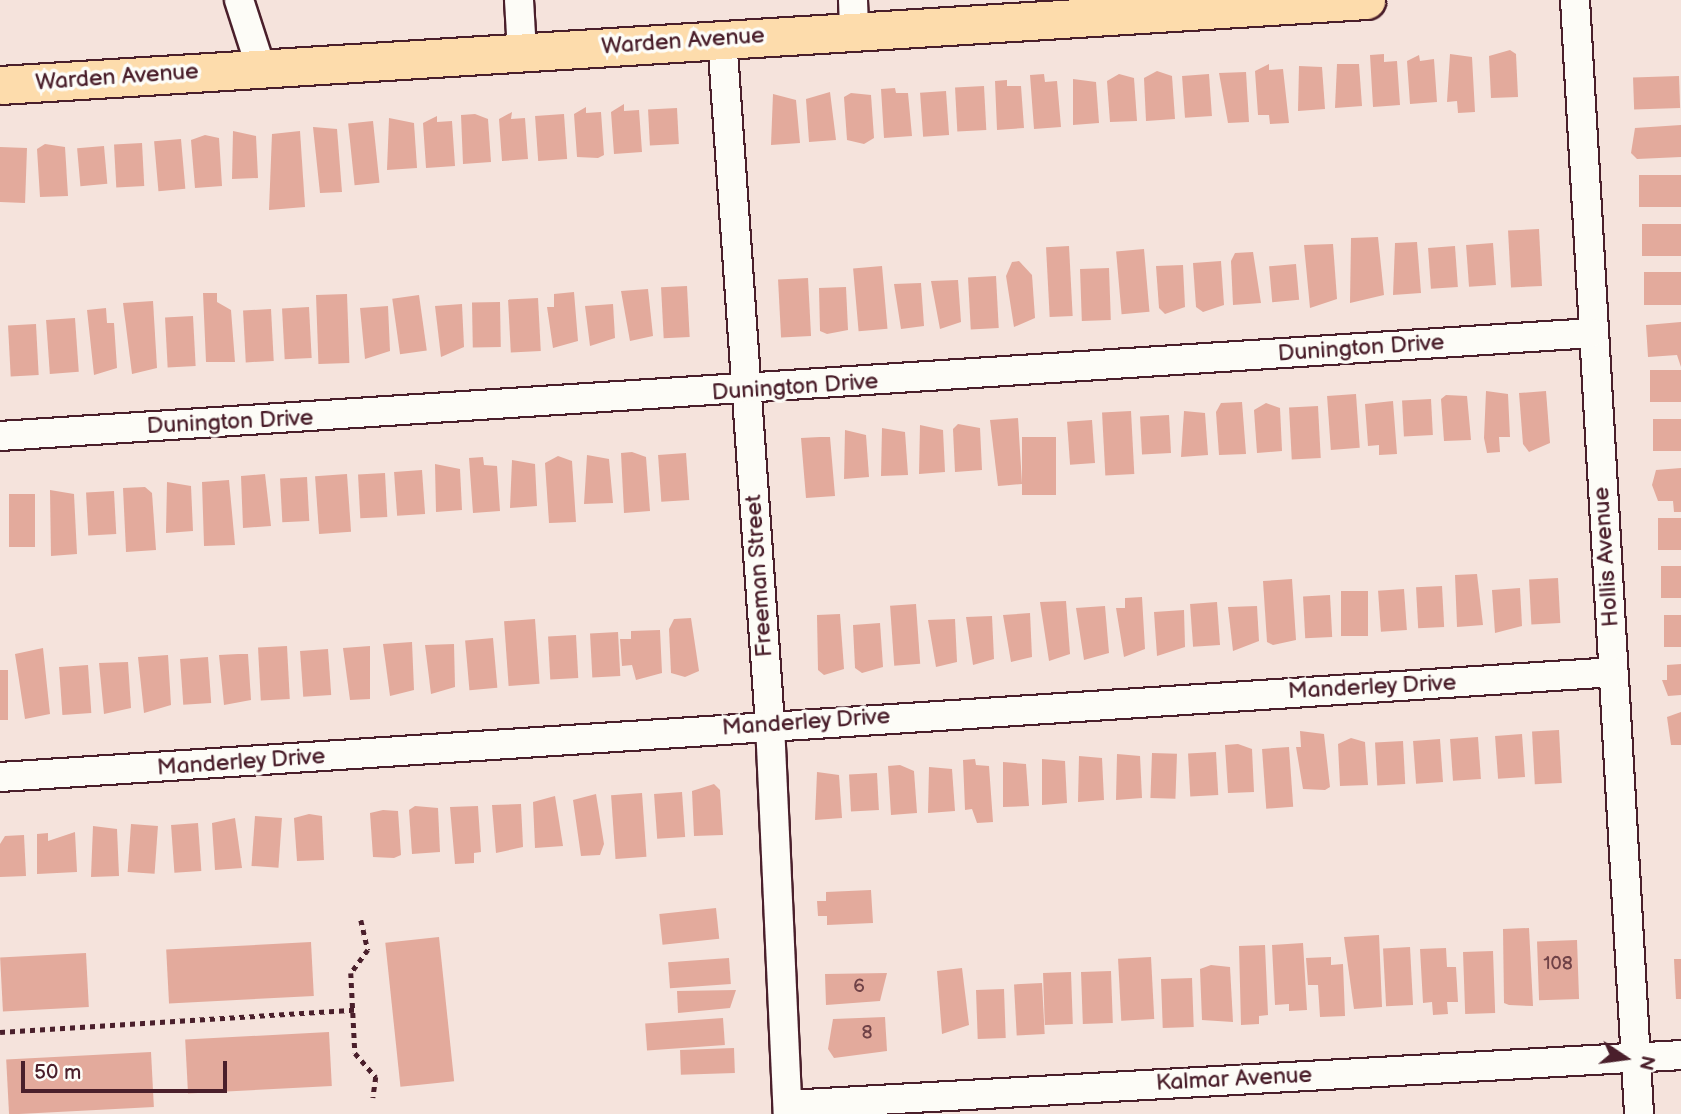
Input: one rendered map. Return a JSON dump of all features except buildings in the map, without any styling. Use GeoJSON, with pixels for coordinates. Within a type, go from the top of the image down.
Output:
{"type":"FeatureCollection","features":[{"type":"Feature","properties":{"kind":"main road","name":"Warden Avenue"},"geometry":{"type":"LineString","coordinates":[[0,85],[722,38],[853,15],[1366,0]]}},
{"type":"Feature","properties":{"kind":"street"},"geometry":{"type":"LineString","coordinates":[[239,0],[261,68]]}},
{"type":"Feature","properties":{"kind":"street"},"geometry":{"type":"LineString","coordinates":[[519,0],[522,52]]}},
{"type":"Feature","properties":{"kind":"street","name":"Hollis Avenue"},"geometry":{"type":"LineString","coordinates":[[1575,0],[1591,333],[1639,1114]]}},
{"type":"Feature","properties":{"kind":"street","name":"Freeman Street"},"geometry":{"type":"LineString","coordinates":[[722,38],[744,391],[770,724],[788,1109]]}},
{"type":"Feature","properties":{"kind":"street","name":"Dunington Drive"},"geometry":{"type":"LineString","coordinates":[[0,436],[744,391],[1591,333]]}},
{"type":"Feature","properties":{"kind":"street","name":"Manderley Drive"},"geometry":{"type":"LineString","coordinates":[[0,777],[770,724],[1613,672]]}},
{"type":"Feature","properties":{"kind":"street","name":"Kalmar Avenue"},"geometry":{"type":"LineString","coordinates":[[788,1109],[1681,1055]]}},
{"type":"Feature","properties":{"kind":"path"},"geometry":{"type":"LineString","coordinates":[[361,920],[368,950],[351,973],[355,1053],[376,1077],[373,1098]]}},
{"type":"Feature","properties":{"kind":"path"},"geometry":{"type":"LineString","coordinates":[[0,1031],[354,1010]]}}]}
